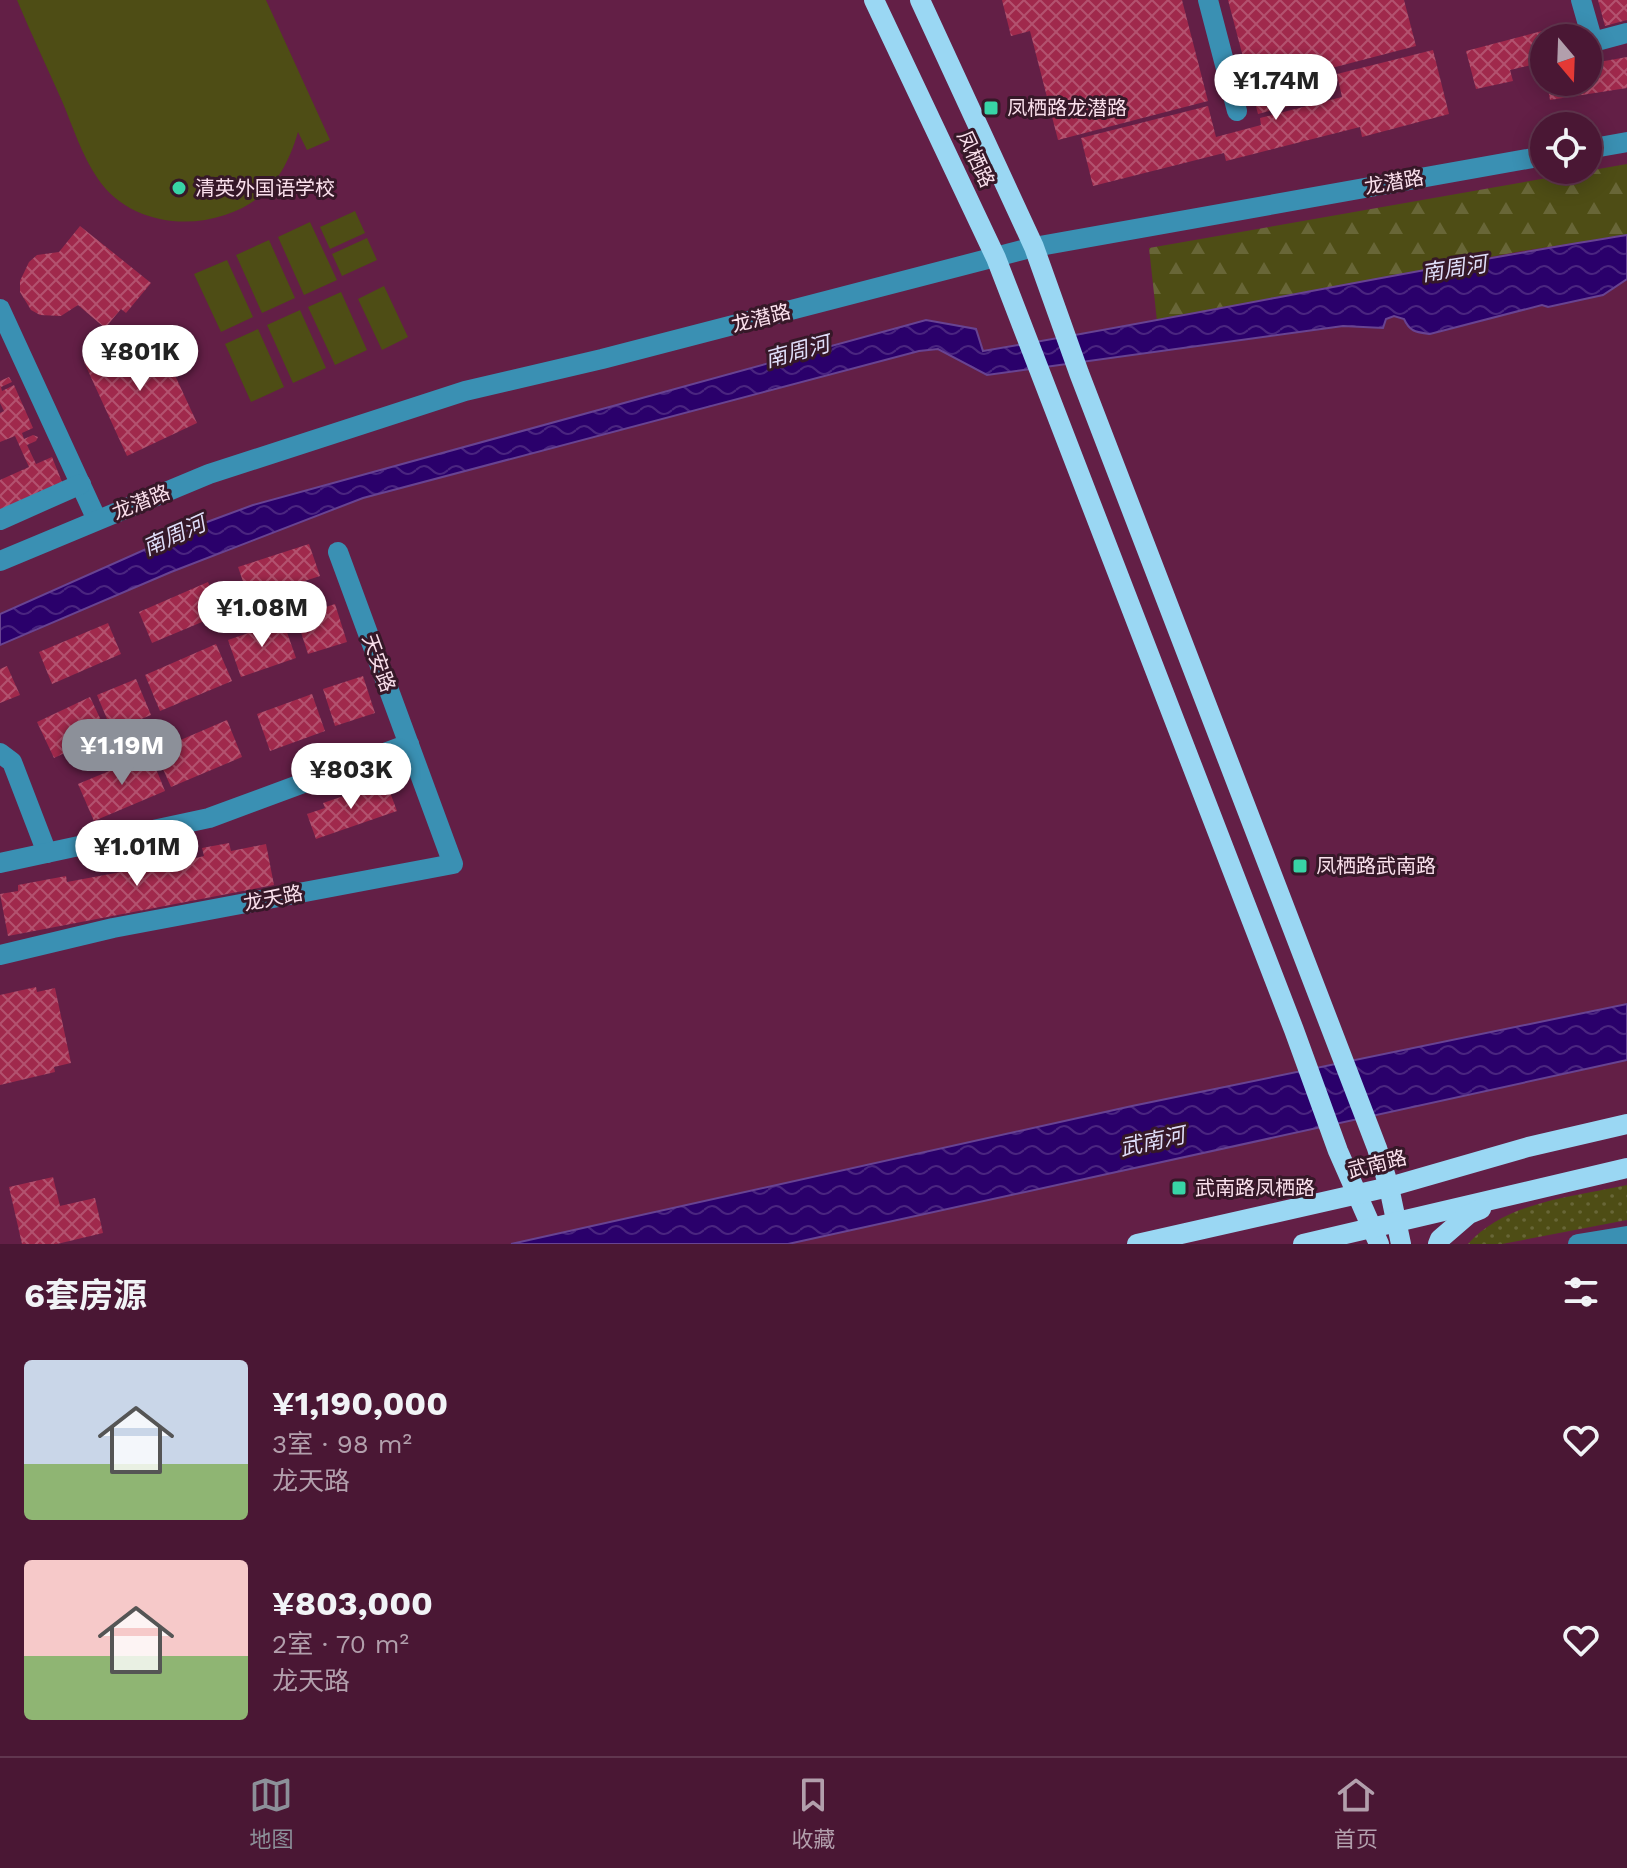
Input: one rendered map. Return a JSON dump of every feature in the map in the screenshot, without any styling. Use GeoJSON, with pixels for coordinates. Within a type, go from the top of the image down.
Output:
{"type":"FeatureCollection","features":[{"type":"Feature","properties":{"kind":"main road","name":"凤栖路"},"geometry":{"type":"LineString","coordinates":[[874,0],[996,258],[1357,1194]]}},
{"type":"Feature","properties":{"kind":"main road","name":"凤栖路"},"geometry":{"type":"LineString","coordinates":[[920,0],[1034,247],[1079,373],[1377,1148],[1389,1187]]}},
{"type":"Feature","properties":{"kind":"main road","name":"武南路"},"geometry":{"type":"LineString","coordinates":[[1137,1244],[1389,1187],[1528,1147],[1627,1124]]}},
{"type":"Feature","properties":{"kind":"main road"},"geometry":{"type":"LineString","coordinates":[[1303,1244],[1376,1236],[1396,1223],[1627,1168]]}},
{"type":"Feature","properties":{"kind":"main road"},"geometry":{"type":"LineString","coordinates":[[1389,1187],[1401,1244]]}},
{"type":"Feature","properties":{"kind":"main road"},"geometry":{"type":"LineString","coordinates":[[1357,1194],[1376,1236]]}},
{"type":"Feature","properties":{"kind":"main road"},"geometry":{"type":"LineString","coordinates":[[1438,1244],[1469,1214],[1517,1194]]}},
{"type":"Feature","properties":{"kind":"street"},"geometry":{"type":"LineString","coordinates":[[1208,0],[1237,111]]}},
{"type":"Feature","properties":{"kind":"street"},"geometry":{"type":"LineString","coordinates":[[1581,0],[1593,42],[1627,33]]}},
{"type":"Feature","properties":{"kind":"street"},"geometry":{"type":"LineString","coordinates":[[1602,146],[1627,142]]}},
{"type":"Feature","properties":{"kind":"street","name":"龙潜路"},"geometry":{"type":"LineString","coordinates":[[0,561],[209,474],[465,391],[602,359],[1034,247],[1530,158]]}},
{"type":"Feature","properties":{"kind":"street"},"geometry":{"type":"LineString","coordinates":[[0,309],[97,520]]}},
{"type":"Feature","properties":{"kind":"street"},"geometry":{"type":"LineString","coordinates":[[0,520],[81,484]]}},
{"type":"Feature","properties":{"kind":"street","name":"天安路"},"geometry":{"type":"LineString","coordinates":[[338,552],[453,864]]}},
{"type":"Feature","properties":{"kind":"street"},"geometry":{"type":"LineString","coordinates":[[0,863],[179,827],[409,744]]}},
{"type":"Feature","properties":{"kind":"street"},"geometry":{"type":"LineString","coordinates":[[0,753],[12,762],[47,853]]}},
{"type":"Feature","properties":{"kind":"street","name":"龙天路"},"geometry":{"type":"LineString","coordinates":[[0,955],[113,928],[453,864]]}},
{"type":"Feature","properties":{"kind":"street"},"geometry":{"type":"LineString","coordinates":[[1578,1244],[1627,1236]]}},
{"type":"Feature","properties":{"kind":"green space"},"geometry":{"type":"Polygon","coordinates":[[[17,0],[266,0],[330,140],[307,150],[298,132],[281,173],[273,184],[252,202],[225,215],[173,221],[139,212],[110,193],[92,170],[17,0]]]}},
{"type":"Feature","properties":{"kind":"green space"},"geometry":{"type":"Polygon","coordinates":[[[1627,164],[1627,235],[1522,251],[1157,321],[1149,248],[1530,181],[1530,184],[1602,184],[1602,168],[1627,164]]]}},
{"type":"Feature","properties":{"kind":"green space"},"geometry":{"type":"Polygon","coordinates":[[[355,211],[365,233],[330,249],[320,227],[355,211]]]}},
{"type":"Feature","properties":{"kind":"green space"},"geometry":{"type":"Polygon","coordinates":[[[310,222],[337,280],[304,295],[278,237],[310,222]]]}},
{"type":"Feature","properties":{"kind":"green space"},"geometry":{"type":"Polygon","coordinates":[[[367,238],[377,260],[342,276],[332,254],[367,238]]]}},
{"type":"Feature","properties":{"kind":"green space"},"geometry":{"type":"Polygon","coordinates":[[[269,240],[295,298],[262,313],[236,255],[269,240]]]}},
{"type":"Feature","properties":{"kind":"green space"},"geometry":{"type":"Polygon","coordinates":[[[227,260],[253,317],[221,332],[194,274],[227,260]]]}},
{"type":"Feature","properties":{"kind":"green space"},"geometry":{"type":"Polygon","coordinates":[[[384,286],[408,337],[382,350],[358,299],[384,286]]]}},
{"type":"Feature","properties":{"kind":"green space"},"geometry":{"type":"Polygon","coordinates":[[[341,292],[367,350],[335,365],[308,307],[341,292]]]}},
{"type":"Feature","properties":{"kind":"green space"},"geometry":{"type":"Polygon","coordinates":[[[300,310],[326,368],[293,383],[267,325],[300,310]]]}},
{"type":"Feature","properties":{"kind":"green space"},"geometry":{"type":"Polygon","coordinates":[[[258,329],[284,387],[251,402],[225,344],[258,329]]]}},
{"type":"Feature","properties":{"kind":"green space"},"geometry":{"type":"Polygon","coordinates":[[[1627,1185],[1627,1220],[1502,1244],[1468,1244],[1501,1218],[1521,1210],[1627,1185]]]}},
{"type":"Feature","properties":{"kind":"water","name":"南周河"},"geometry":{"type":"Polygon","coordinates":[[[1627,235],[1627,279],[1603,295],[1548,307],[1542,305],[1430,334],[1414,331],[1404,319],[1394,316],[1386,319],[1383,328],[1343,326],[987,375],[938,349],[919,351],[363,498],[171,572],[0,645],[0,614],[207,522],[253,505],[926,320],[976,329],[983,351],[1627,235]]]}},
{"type":"Feature","properties":{"kind":"water","name":"武南河"},"geometry":{"type":"Polygon","coordinates":[[[1627,1004],[1627,1060],[788,1244],[511,1244],[1132,1106],[1627,1004]]]}},
{"type":"Feature","properties":{"kind":"building"},"geometry":{"type":"Polygon","coordinates":[[[1002,0],[1182,0],[1208,101],[1058,140],[1030,31],[1011,36],[1002,0]]]}},
{"type":"Feature","properties":{"kind":"building"},"geometry":{"type":"Polygon","coordinates":[[[1228,0],[1404,0],[1416,46],[1324,70],[1331,95],[1258,114],[1228,0]]]}},
{"type":"Feature","properties":{"kind":"building"},"geometry":{"type":"Polygon","coordinates":[[[1598,0],[1627,0],[1627,20],[1605,26],[1598,0]]]}},
{"type":"Feature","properties":{"kind":"building"},"geometry":{"type":"Polygon","coordinates":[[[1530,34],[1530,65],[1510,70],[1513,81],[1476,89],[1466,51],[1530,34]]]}},
{"type":"Feature","properties":{"kind":"building"},"geometry":{"type":"Polygon","coordinates":[[[1433,50],[1449,114],[1362,137],[1360,127],[1226,161],[1224,153],[1093,186],[1081,138],[1208,106],[1216,137],[1261,125],[1260,118],[1342,97],[1337,74],[1433,50]]]}},
{"type":"Feature","properties":{"kind":"building"},"geometry":{"type":"Polygon","coordinates":[[[1627,57],[1627,88],[1602,92],[1602,61],[1627,57]]]}},
{"type":"Feature","properties":{"kind":"building"},"geometry":{"type":"Polygon","coordinates":[[[1549,96],[1576,96],[1550,100],[1549,96]]]}},
{"type":"Feature","properties":{"kind":"building"},"geometry":{"type":"Polygon","coordinates":[[[80,226],[151,283],[126,313],[121,309],[105,328],[78,305],[61,316],[40,315],[31,310],[20,292],[20,281],[29,262],[37,255],[59,252],[80,226]]]}},
{"type":"Feature","properties":{"kind":"building"},"geometry":{"type":"Polygon","coordinates":[[[154,330],[197,423],[127,456],[84,362],[154,330]]]}},
{"type":"Feature","properties":{"kind":"building"},"geometry":{"type":"Polygon","coordinates":[[[9,377],[12,382],[1,387],[2,391],[14,385],[33,428],[22,433],[24,439],[33,435],[38,437],[27,445],[36,464],[52,457],[62,482],[0,510],[0,480],[29,467],[15,436],[0,442],[0,413],[4,411],[0,403],[0,381],[9,377]]]}},
{"type":"Feature","properties":{"kind":"building"},"geometry":{"type":"Polygon","coordinates":[[[309,544],[320,576],[249,599],[238,567],[309,544]]]}},
{"type":"Feature","properties":{"kind":"building"},"geometry":{"type":"Polygon","coordinates":[[[208,582],[221,614],[152,643],[139,612],[208,582]]]}},
{"type":"Feature","properties":{"kind":"building"},"geometry":{"type":"Polygon","coordinates":[[[335,604],[347,642],[308,654],[296,617],[335,604]]]}},
{"type":"Feature","properties":{"kind":"building"},"geometry":{"type":"Polygon","coordinates":[[[283,621],[296,658],[241,677],[228,640],[283,621]]]}},
{"type":"Feature","properties":{"kind":"building"},"geometry":{"type":"Polygon","coordinates":[[[108,623],[121,654],[52,684],[39,652],[108,623]]]}},
{"type":"Feature","properties":{"kind":"building"},"geometry":{"type":"Polygon","coordinates":[[[216,644],[232,681],[160,711],[145,675],[216,644]]]}},
{"type":"Feature","properties":{"kind":"building"},"geometry":{"type":"Polygon","coordinates":[[[7,666],[20,695],[0,703],[0,669],[7,666]]]}},
{"type":"Feature","properties":{"kind":"building"},"geometry":{"type":"Polygon","coordinates":[[[363,676],[375,713],[335,726],[323,689],[363,676]]]}},
{"type":"Feature","properties":{"kind":"building"},"geometry":{"type":"Polygon","coordinates":[[[136,679],[151,715],[112,731],[97,695],[136,679]]]}},
{"type":"Feature","properties":{"kind":"building"},"geometry":{"type":"Polygon","coordinates":[[[312,694],[325,731],[270,751],[257,714],[312,694]]]}},
{"type":"Feature","properties":{"kind":"building"},"geometry":{"type":"Polygon","coordinates":[[[90,697],[107,733],[54,758],[37,722],[90,697]]]}},
{"type":"Feature","properties":{"kind":"building"},"geometry":{"type":"Polygon","coordinates":[[[227,720],[242,757],[171,787],[155,751],[227,720]]]}},
{"type":"Feature","properties":{"kind":"building"},"geometry":{"type":"Polygon","coordinates":[[[150,754],[165,791],[94,821],[78,784],[150,754]]]}},
{"type":"Feature","properties":{"kind":"building"},"geometry":{"type":"Polygon","coordinates":[[[370,787],[372,793],[388,787],[397,811],[316,839],[307,814],[325,808],[323,803],[370,787]]]}},
{"type":"Feature","properties":{"kind":"building"},"geometry":{"type":"Polygon","coordinates":[[[229,843],[231,851],[266,844],[274,885],[8,936],[0,894],[18,891],[18,885],[66,876],[67,882],[169,863],[168,854],[195,849],[196,858],[204,856],[202,848],[229,843]]]}},
{"type":"Feature","properties":{"kind":"building"},"geometry":{"type":"Polygon","coordinates":[[[36,987],[37,992],[55,988],[71,1063],[54,1067],[55,1072],[0,1085],[0,995],[36,987]]]}},
{"type":"Feature","properties":{"kind":"building"},"geometry":{"type":"Polygon","coordinates":[[[53,1177],[60,1206],[95,1198],[103,1233],[57,1244],[22,1244],[9,1187],[53,1177]]]}},
{"type":"Feature","properties":{"kind":"place","name":"凤栖路龙潜路"},"geometry":{"type":"Point","coordinates":[991,108]}},
{"type":"Feature","properties":{"kind":"place","name":"清英外国语学校"},"geometry":{"type":"Point","coordinates":[179,188]}},
{"type":"Feature","properties":{"kind":"place","name":"凤栖路武南路"},"geometry":{"type":"Point","coordinates":[1300,866]}},
{"type":"Feature","properties":{"kind":"place","name":"武南路凤栖路"},"geometry":{"type":"Point","coordinates":[1179,1188]}}]}
